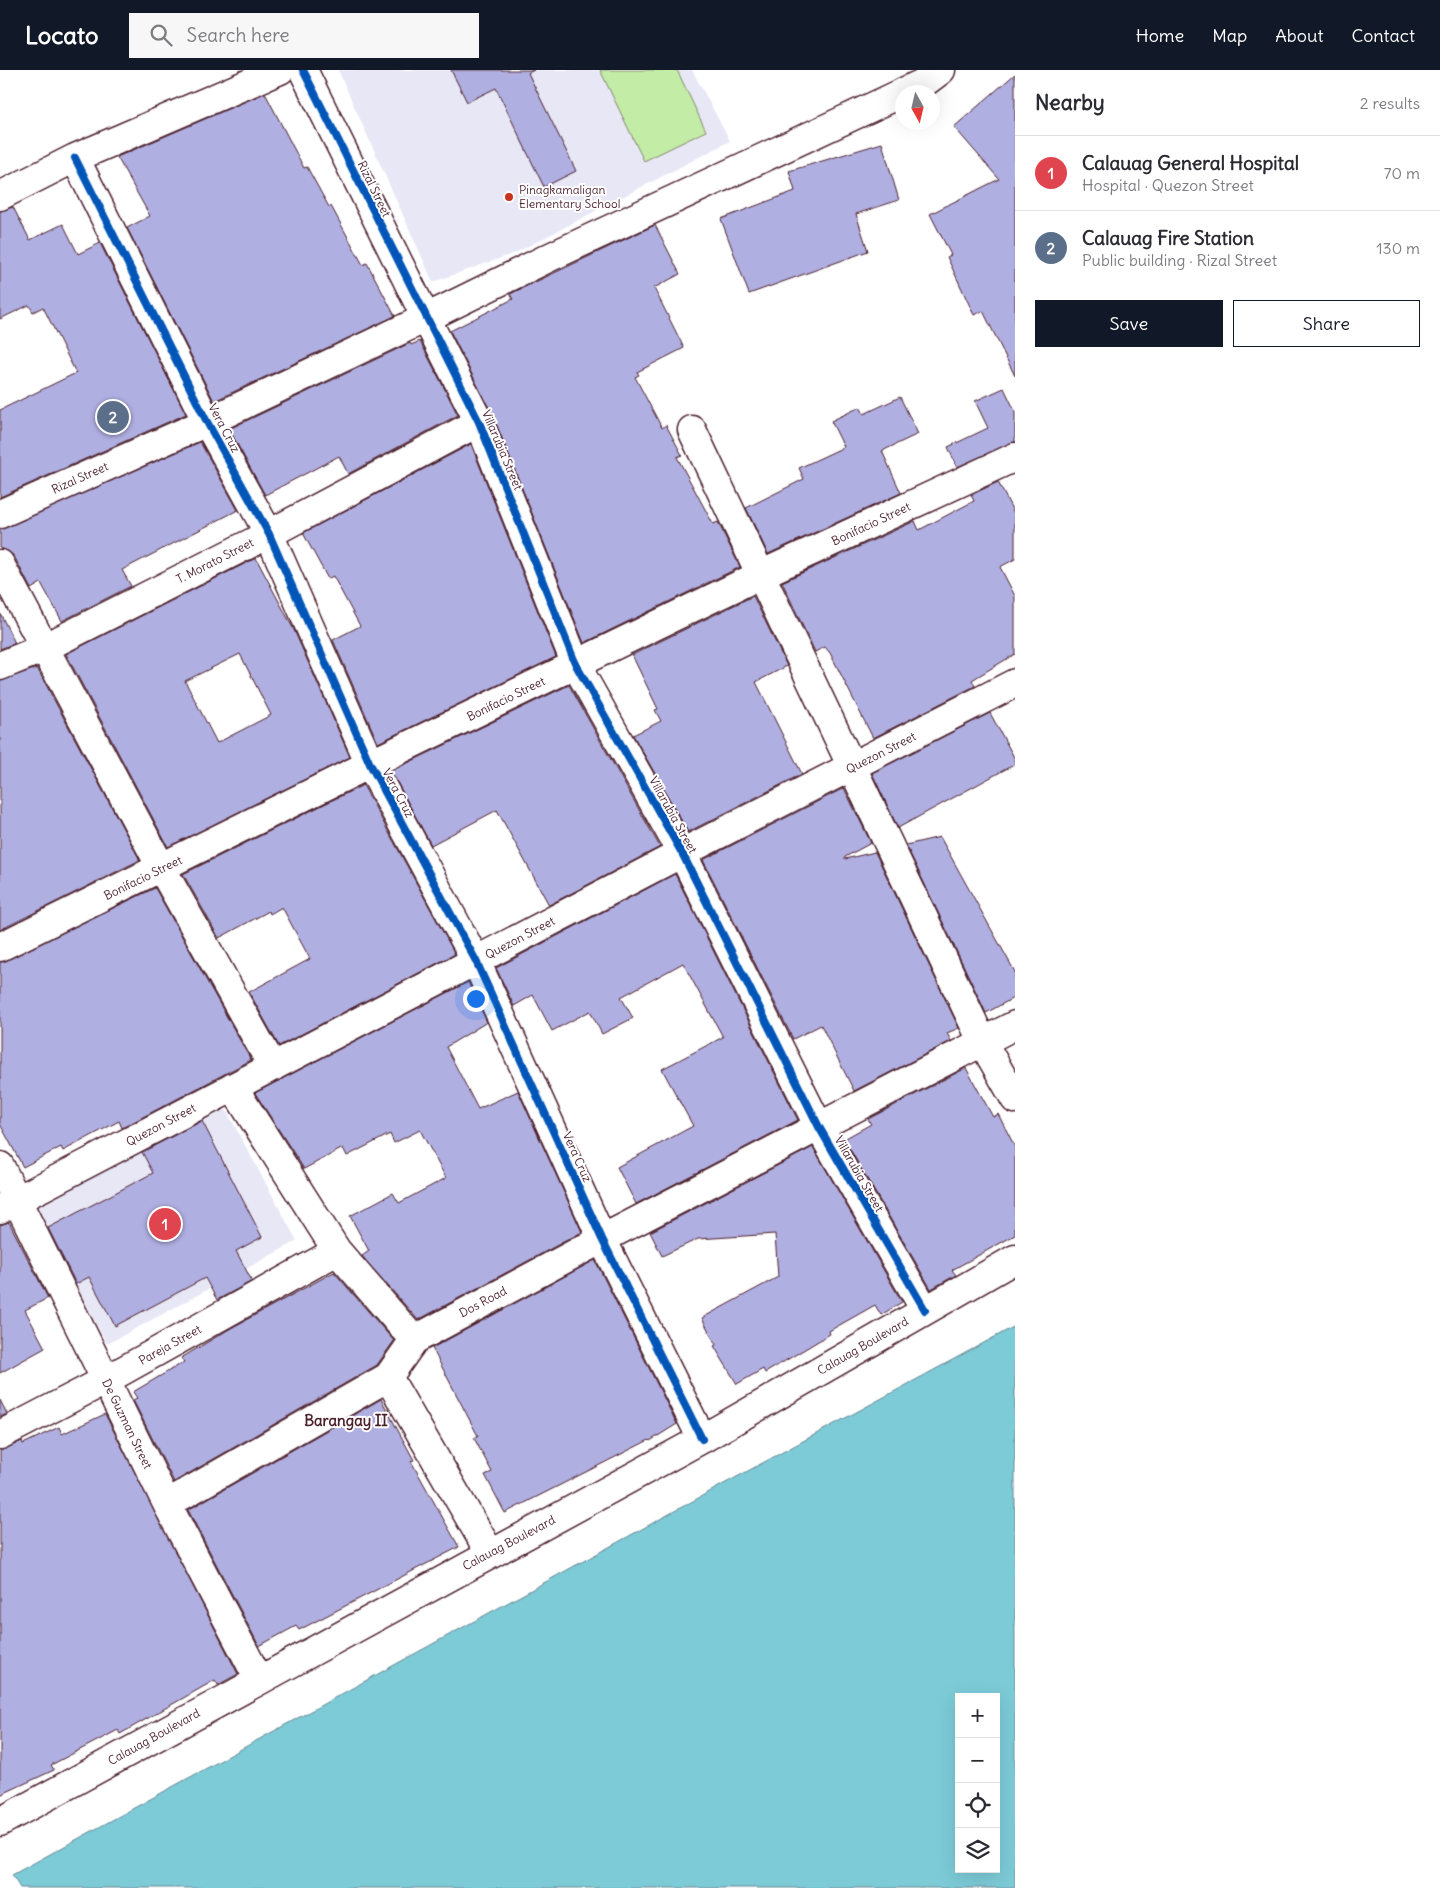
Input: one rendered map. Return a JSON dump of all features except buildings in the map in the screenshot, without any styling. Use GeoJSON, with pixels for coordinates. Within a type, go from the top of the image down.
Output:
{"type":"FeatureCollection","features":[{"type":"Feature","properties":{"kind":"street"},"geometry":{"type":"LineString","coordinates":[[0,196],[75,158],[280,70]]}},
{"type":"Feature","properties":{"kind":"street","name":"Rizal Street"},"geometry":{"type":"LineString","coordinates":[[0,514],[208,422],[426,318],[303,70]]}},
{"type":"Feature","properties":{"kind":"street"},"geometry":{"type":"LineString","coordinates":[[919,85],[940,70]]}},
{"type":"Feature","properties":{"kind":"street"},"geometry":{"type":"LineString","coordinates":[[426,318],[548,258],[895,97]]}},
{"type":"Feature","properties":{"kind":"street","name":"Vera Cruz"},"geometry":{"type":"LineString","coordinates":[[75,158],[208,422],[268,534],[370,764],[476,961],[602,1239],[702,1439]]}},
{"type":"Feature","properties":{"kind":"street","name":"Villarubia Street"},"geometry":{"type":"LineString","coordinates":[[426,318],[480,422],[576,665],[682,853],[819,1127],[924,1310]]}},
{"type":"Feature","properties":{"kind":"street","name":"T. Morato Street"},"geometry":{"type":"LineString","coordinates":[[0,666],[44,648],[268,534],[480,422]]}},
{"type":"Feature","properties":{"kind":"street"},"geometry":{"type":"LineString","coordinates":[[692,430],[983,1043],[1015,1099]]}},
{"type":"Feature","properties":{"kind":"street","name":"Bonifacio Street"},"geometry":{"type":"LineString","coordinates":[[0,947],[162,869],[370,764],[760,575],[1015,457]]}},
{"type":"Feature","properties":{"kind":"street"},"geometry":{"type":"LineString","coordinates":[[0,564],[162,869],[273,1067]]}},
{"type":"Feature","properties":{"kind":"street","name":"Quezon Street"},"geometry":{"type":"LineString","coordinates":[[8,1204],[682,853],[852,768],[1015,683]]}},
{"type":"Feature","properties":{"kind":"street","name":"Dos Road"},"geometry":{"type":"LineString","coordinates":[[167,1504],[388,1377],[414,1340],[602,1239],[1015,1025]]}},
{"type":"Feature","properties":{"kind":"street"},"geometry":{"type":"LineString","coordinates":[[233,1087],[338,1251],[414,1340]]}},
{"type":"Feature","properties":{"kind":"street","name":"De Guzman Street"},"geometry":{"type":"LineString","coordinates":[[0,1166],[8,1204],[106,1380],[167,1504],[259,1680]]}},
{"type":"Feature","properties":{"kind":"street","name":"Pareja Street"},"geometry":{"type":"LineString","coordinates":[[0,1435],[106,1380],[338,1251]]}},
{"type":"Feature","properties":{"kind":"street","name":"Calauag Boulevard"},"geometry":{"type":"LineString","coordinates":[[0,1822],[702,1439],[1015,1259]]}},
{"type":"Feature","properties":{"kind":"street"},"geometry":{"type":"LineString","coordinates":[[388,1377],[490,1553]]}},
{"type":"Feature","properties":{"kind":"shaded area","name":"Pinagkamaligan Elementary School"},"geometry":{"type":"Polygon","coordinates":[[[338,70],[692,70],[730,141],[515,253],[433,282],[338,70]]]}},
{"type":"Feature","properties":{"kind":"shaded area"},"geometry":{"type":"Polygon","coordinates":[[[222,1103],[297,1241],[107,1344],[32,1206],[222,1103]]]}},
{"type":"Feature","properties":{"kind":"green space"},"geometry":{"type":"Polygon","coordinates":[[[600,70],[677,70],[706,131],[644,161],[600,70]]]}},
{"type":"Feature","properties":{"kind":"water"},"geometry":{"type":"Polygon","coordinates":[[[1015,1326],[1015,1888],[20,1888],[12,1875],[1015,1326]]]}},
{"type":"Feature","properties":{"kind":"cycle path"},"geometry":{"type":"LineString","coordinates":[[303,70],[479,422],[576,665],[682,853],[819,1127],[925,1310]]}},
{"type":"Feature","properties":{"kind":"cycle path"},"geometry":{"type":"LineString","coordinates":[[75,158],[207,422],[269,534],[370,764],[476,961],[602,1239],[702,1439]]}},
{"type":"Feature","properties":{"kind":"place","name":"Pinagkamaligan Elementary School"},"geometry":{"type":"Point","coordinates":[509,197]}},
{"type":"Feature","properties":{"kind":"place","name":"Calauag Fire Station"},"geometry":{"type":"Point","coordinates":[113,417]}},
{"type":"Feature","properties":{"kind":"place","name":"Calauag General Hospital"},"geometry":{"type":"Point","coordinates":[165,1224]}},
{"type":"Feature","properties":{"kind":"district","name":"Barangay II"},"geometry":{"type":"Point","coordinates":[346,1421]}}]}
